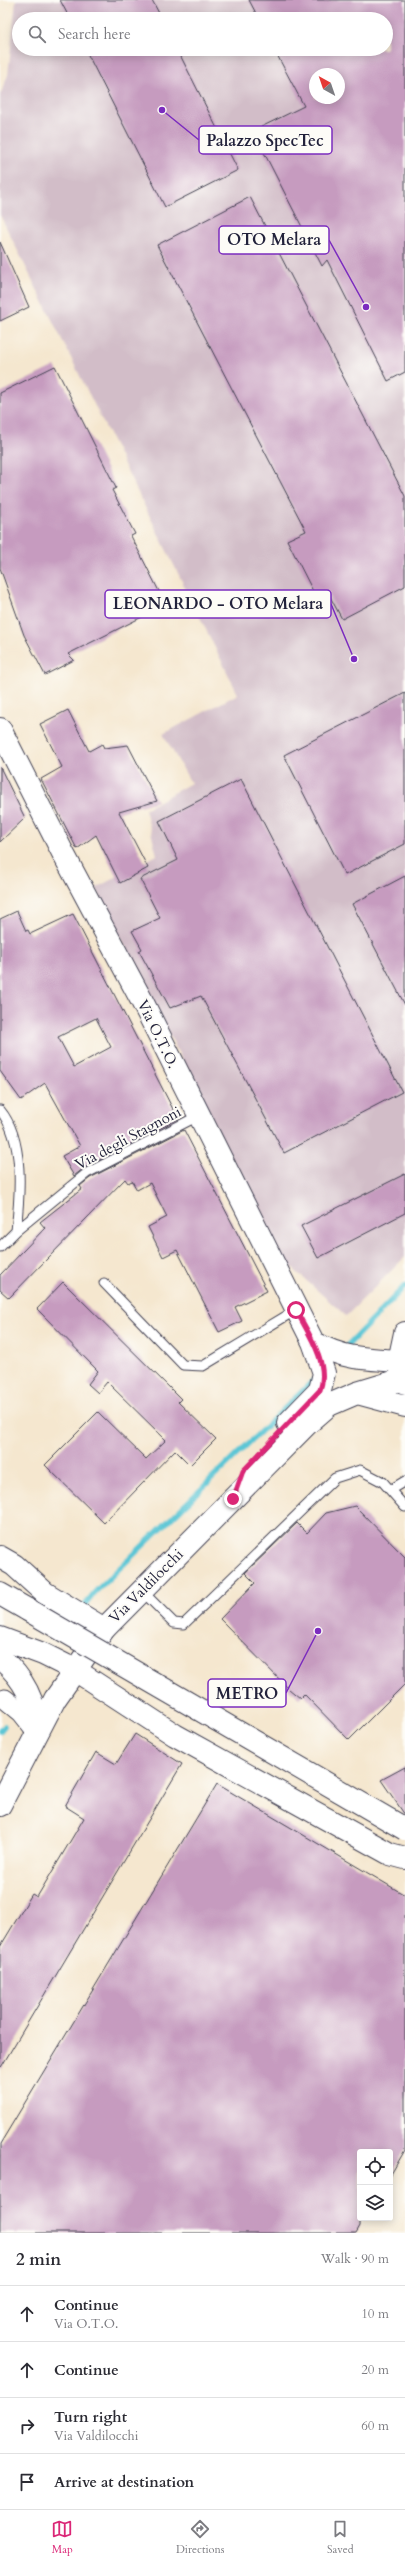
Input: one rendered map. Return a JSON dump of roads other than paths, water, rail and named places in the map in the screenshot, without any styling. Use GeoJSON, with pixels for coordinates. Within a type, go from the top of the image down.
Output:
{"type":"FeatureCollection","features":[{"type":"Feature","properties":{"kind":"main road","name":"Via O.T.O."},"geometry":{"type":"LineString","coordinates":[[0,729],[64,855],[142,1001],[198,1116],[313,1342],[324,1372],[320,1390]]}},
{"type":"Feature","properties":{"kind":"main road"},"geometry":{"type":"LineString","coordinates":[[403,1374],[405,1333]]}},
{"type":"Feature","properties":{"kind":"main road"},"geometry":{"type":"LineString","coordinates":[[313,1342],[332,1352],[403,1374]]}},
{"type":"Feature","properties":{"kind":"main road"},"geometry":{"type":"LineString","coordinates":[[233,1499],[329,1405],[403,1374]]}},
{"type":"Feature","properties":{"kind":"main road","name":"Via Valdilocchi"},"geometry":{"type":"LineString","coordinates":[[0,1804],[37,1732],[75,1670],[104,1629],[233,1499],[243,1471],[320,1390]]}},
{"type":"Feature","properties":{"kind":"main road"},"geometry":{"type":"LineString","coordinates":[[357,1393],[405,1406]]}},
{"type":"Feature","properties":{"kind":"main road"},"geometry":{"type":"LineString","coordinates":[[0,1557],[14,1565],[45,1593],[104,1629]]}},
{"type":"Feature","properties":{"kind":"main road"},"geometry":{"type":"LineString","coordinates":[[0,1594],[405,1829]]}},
{"type":"Feature","properties":{"kind":"main road"},"geometry":{"type":"LineString","coordinates":[[0,1638],[44,1654],[75,1670],[174,1735],[390,1854],[405,1858]]}},
{"type":"Feature","properties":{"kind":"main road"},"geometry":{"type":"LineString","coordinates":[[0,1658],[13,1670],[32,1700],[37,1732]]}},
{"type":"Feature","properties":{"kind":"street"},"geometry":{"type":"LineString","coordinates":[[3,1697],[22,1713],[37,1732]]}},
{"type":"Feature","properties":{"kind":"lane"},"geometry":{"type":"LineString","coordinates":[[0,1110],[6,1117],[17,1154],[21,1189],[16,1231]]}},
{"type":"Feature","properties":{"kind":"lane","name":"Via degli Stagnoni"},"geometry":{"type":"LineString","coordinates":[[0,1247],[16,1231],[87,1173],[198,1116]]}},
{"type":"Feature","properties":{"kind":"lane"},"geometry":{"type":"LineString","coordinates":[[104,1282],[183,1365],[196,1368],[204,1366],[296,1310]]}},
{"type":"Feature","properties":{"kind":"lane"},"geometry":{"type":"LineString","coordinates":[[142,1590],[174,1622],[184,1624],[334,1478],[360,1470],[383,1482],[405,1507]]}},
{"type":"Feature","properties":{"kind":"lane"},"geometry":{"type":"LineString","coordinates":[[390,1490],[405,1481]]}},
{"type":"Feature","properties":{"kind":"waterway"},"geometry":{"type":"LineString","coordinates":[[344,1349],[405,1286]]}},
{"type":"Feature","properties":{"kind":"waterway"},"geometry":{"type":"LineString","coordinates":[[85,1605],[95,1592],[314,1380]]}},
{"type":"Feature","properties":{"kind":"waterway"},"geometry":{"type":"LineString","coordinates":[[0,1731],[4,1726]]}},
{"type":"Feature","properties":{"kind":"place","name":"Palazzo SpecTec"},"geometry":{"type":"Point","coordinates":[162,110]}},
{"type":"Feature","properties":{"kind":"place","name":"OTO Melara"},"geometry":{"type":"Point","coordinates":[366,307]}},
{"type":"Feature","properties":{"kind":"place","name":"LEONARDO - OTO Melara"},"geometry":{"type":"Point","coordinates":[354,659]}},
{"type":"Feature","properties":{"kind":"place","name":"METRO"},"geometry":{"type":"Point","coordinates":[318,1631]}}]}
